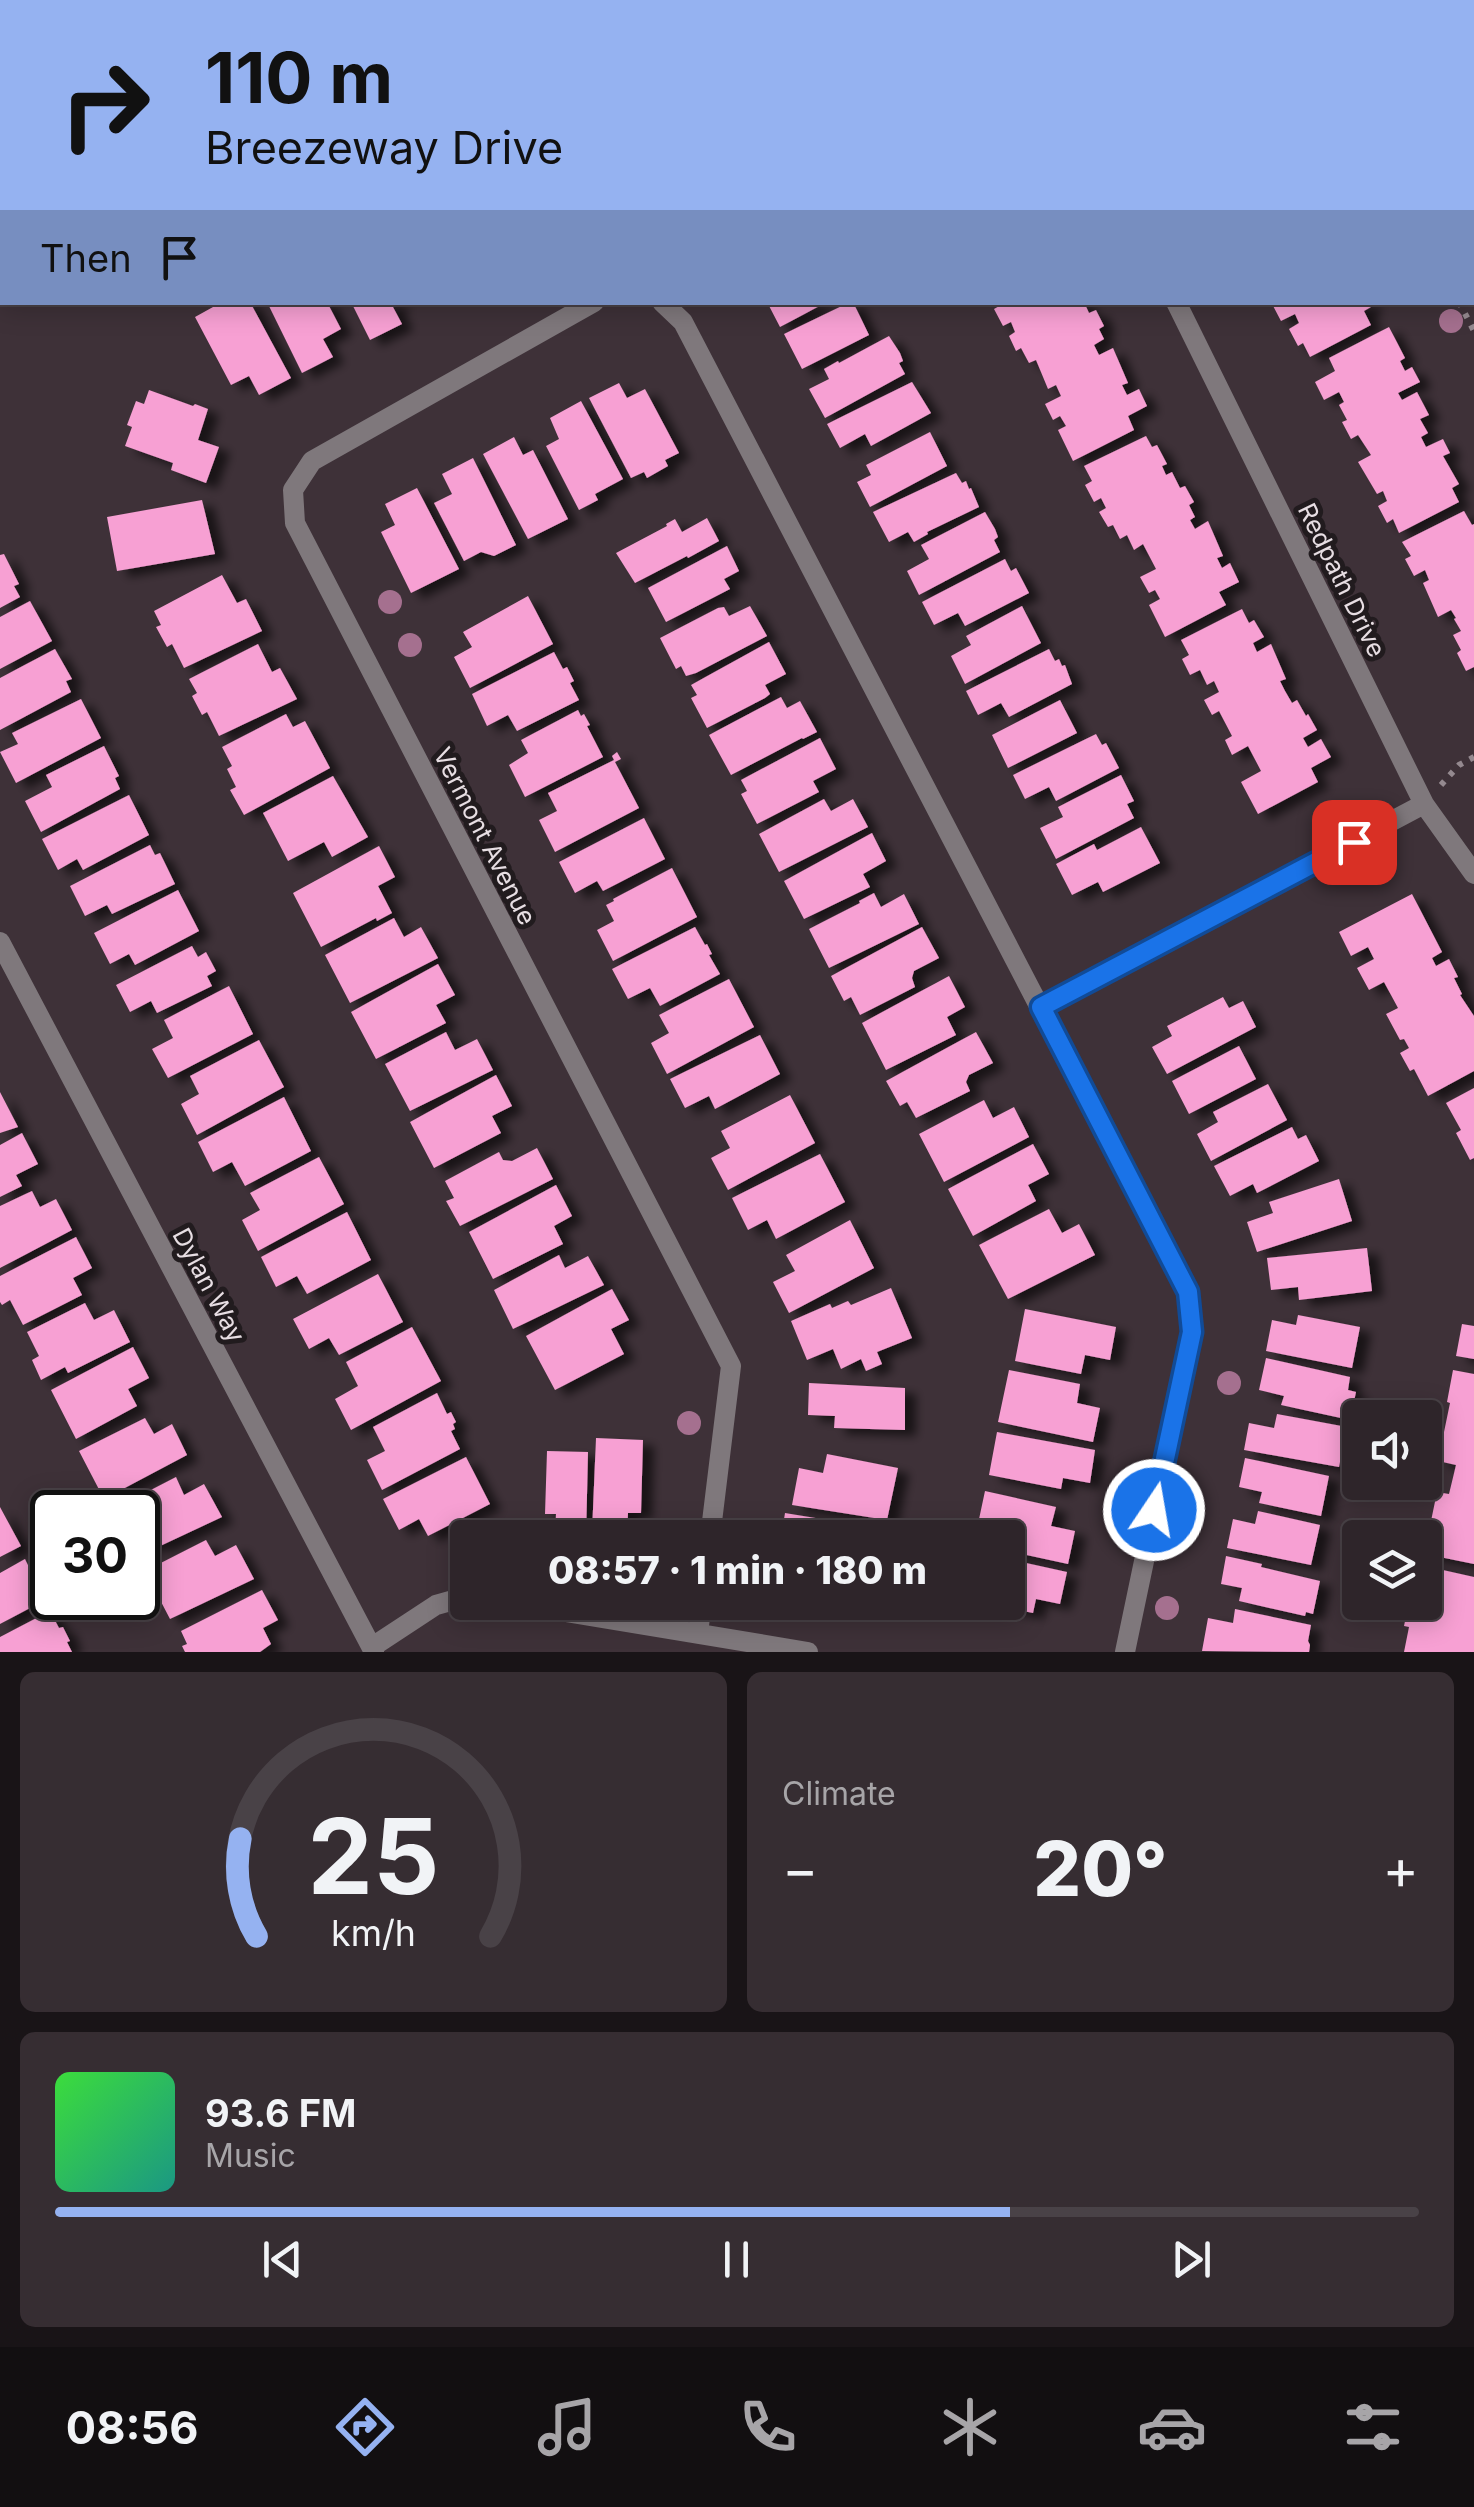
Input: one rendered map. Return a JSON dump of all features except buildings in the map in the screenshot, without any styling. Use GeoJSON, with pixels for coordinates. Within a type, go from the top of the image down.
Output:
{"type":"FeatureCollection","features":[{"type":"Feature","properties":{"kind":"street","name":"Vermont Avenue"},"geometry":{"type":"LineString","coordinates":[[589,305],[312,461],[293,490],[295,523],[731,1366],[712,1520]]}},
{"type":"Feature","properties":{"kind":"street"},"geometry":{"type":"LineString","coordinates":[[665,305],[683,322],[1188,1292],[1192,1332],[1125,1652]]}},
{"type":"Feature","properties":{"kind":"street","name":"Redpath Drive"},"geometry":{"type":"LineString","coordinates":[[1177,305],[1424,804],[1474,874]]}},
{"type":"Feature","properties":{"kind":"street"},"geometry":{"type":"LineString","coordinates":[[1041,1007],[1424,804]]}},
{"type":"Feature","properties":{"kind":"street","name":"Dylan Way"},"geometry":{"type":"LineString","coordinates":[[0,942],[373,1650]]}},
{"type":"Feature","properties":{"kind":"street"},"geometry":{"type":"LineString","coordinates":[[373,1650],[436,1605],[450,1601]]}},
{"type":"Feature","properties":{"kind":"street"},"geometry":{"type":"LineString","coordinates":[[617,1620],[808,1652]]}},
{"type":"Feature","properties":{"kind":"street"},"geometry":{"type":"LineString","coordinates":[[698,1633],[700,1620]]}},
{"type":"Feature","properties":{"kind":"path"},"geometry":{"type":"LineString","coordinates":[[1461,305],[1474,331]]}},
{"type":"Feature","properties":{"kind":"path"},"geometry":{"type":"LineString","coordinates":[[1424,804],[1459,765],[1474,757]]}},
{"type":"Feature","properties":{"kind":"route"},"geometry":{"type":"LineString","coordinates":[[1154,1510],[1192,1332],[1188,1292],[1041,1007],[1354,842]]}}]}
